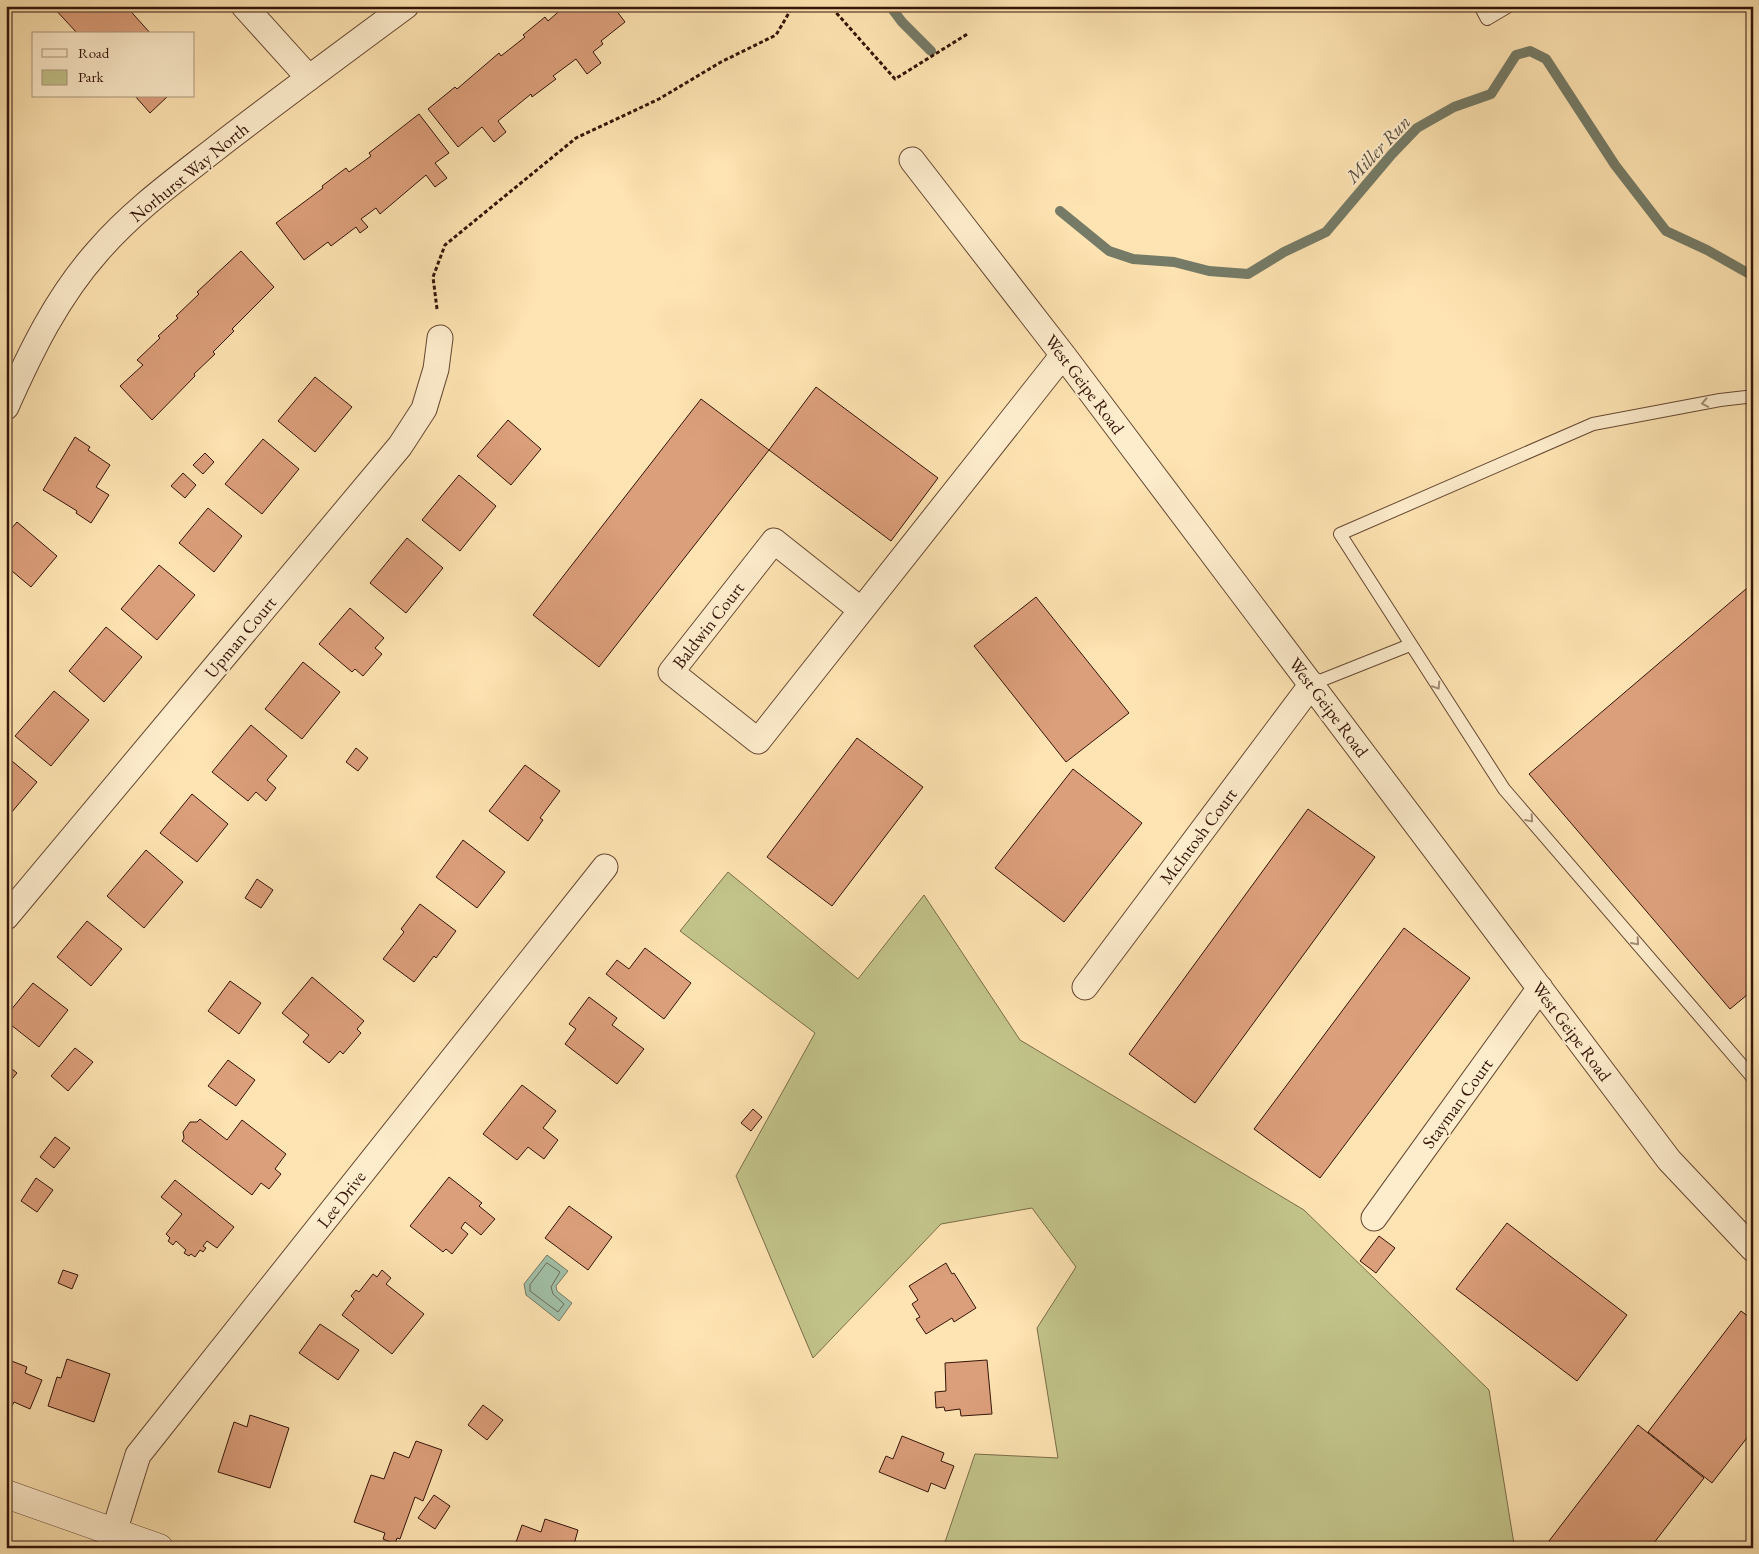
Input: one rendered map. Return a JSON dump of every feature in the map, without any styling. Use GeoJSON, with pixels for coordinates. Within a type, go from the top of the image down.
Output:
{"type":"FeatureCollection","features":[{"type":"Feature","properties":{"kind":"street"},"geometry":{"type":"LineString","coordinates":[[244,6],[309,78]]}},
{"type":"Feature","properties":{"kind":"street","name":"Norhurst Way North"},"geometry":{"type":"LineString","coordinates":[[6,407],[30,352],[62,298],[98,250],[154,196],[406,6]]}},
{"type":"Feature","properties":{"kind":"street","name":"West Geipe Road"},"geometry":{"type":"LineString","coordinates":[[912,160],[1063,355],[1312,684],[1668,1160],[1753,1249]]}},
{"type":"Feature","properties":{"kind":"street","name":"Upman Court"},"geometry":{"type":"LineString","coordinates":[[6,917],[400,446],[424,409],[436,369],[440,338]]}},
{"type":"Feature","properties":{"kind":"street","name":"Baldwin Court"},"geometry":{"type":"LineString","coordinates":[[861,610],[774,542],[670,672],[758,741],[1063,355]]}},
{"type":"Feature","properties":{"kind":"street","name":"McIntosh Court"},"geometry":{"type":"LineString","coordinates":[[1085,987],[1312,684]]}},
{"type":"Feature","properties":{"kind":"street","name":"Lee Drive"},"geometry":{"type":"LineString","coordinates":[[111,1540],[138,1455],[604,867]]}},
{"type":"Feature","properties":{"kind":"street","name":"Stayman Court"},"geometry":{"type":"LineString","coordinates":[[1374,1218],[1540,988]]}},
{"type":"Feature","properties":{"kind":"street"},"geometry":{"type":"LineString","coordinates":[[6,1494],[111,1540],[159,1548]]}},
{"type":"Feature","properties":{"kind":"lane"},"geometry":{"type":"LineString","coordinates":[[1480,6],[1487,19],[1509,6]]}},
{"type":"Feature","properties":{"kind":"lane"},"geometry":{"type":"LineString","coordinates":[[1751,1076],[1504,789],[1340,534],[1593,424],[1720,400],[1753,398]]}},
{"type":"Feature","properties":{"kind":"lane"},"geometry":{"type":"LineString","coordinates":[[1312,684],[1410,645]]}},
{"type":"Feature","properties":{"kind":"path"},"geometry":{"type":"LineString","coordinates":[[440,338],[433,277],[444,245],[576,138],[659,99],[721,62],[776,35],[793,6]]}},
{"type":"Feature","properties":{"kind":"path"},"geometry":{"type":"LineString","coordinates":[[826,6],[832,8],[894,79],[969,33]]}},
{"type":"Feature","properties":{"kind":"green space"},"geometry":{"type":"Polygon","coordinates":[[[728,872],[858,979],[924,895],[1020,1040],[1304,1210],[1489,1390],[1514,1544],[1518,1548],[943,1548],[975,1454],[1058,1458],[1037,1328],[1076,1267],[1032,1208],[941,1224],[813,1358],[736,1176],[815,1033],[680,931],[728,872]]]}},
{"type":"Feature","properties":{"kind":"water"},"geometry":{"type":"Polygon","coordinates":[[[547,1255],[568,1271],[556,1286],[557,1291],[572,1303],[559,1321],[526,1295],[524,1284],[547,1255]]]}},
{"type":"Feature","properties":{"kind":"building"},"geometry":{"type":"Polygon","coordinates":[[[52,6],[126,6],[149,32],[76,32],[52,6]]]}},
{"type":"Feature","properties":{"kind":"building"},"geometry":{"type":"Polygon","coordinates":[[[565,6],[613,6],[625,22],[601,41],[603,44],[593,52],[601,63],[587,74],[576,59],[553,76],[556,79],[532,97],[531,94],[498,121],[506,132],[494,142],[482,127],[458,147],[428,109],[455,87],[457,89],[499,53],[501,56],[525,37],[523,35],[545,17],[548,21],[565,6]]]}},
{"type":"Feature","properties":{"kind":"building"},"geometry":{"type":"Polygon","coordinates":[[[137,98],[166,98],[150,113],[137,98]]]}},
{"type":"Feature","properties":{"kind":"building"},"geometry":{"type":"Polygon","coordinates":[[[419,114],[449,153],[435,163],[447,178],[435,187],[426,175],[380,214],[376,208],[361,219],[368,227],[360,233],[356,227],[331,246],[328,242],[304,260],[276,223],[323,188],[322,186],[346,168],[349,172],[371,156],[369,153],[419,114]]]}},
{"type":"Feature","properties":{"kind":"building"},"geometry":{"type":"Polygon","coordinates":[[[241,251],[274,287],[232,329],[234,331],[213,352],[215,354],[152,420],[120,386],[143,365],[137,360],[160,338],[158,336],[178,318],[176,316],[199,294],[197,292],[241,251]]]}},
{"type":"Feature","properties":{"kind":"building"},"geometry":{"type":"Polygon","coordinates":[[[315,377],[352,407],[315,452],[278,421],[315,377]]]}},
{"type":"Feature","properties":{"kind":"building"},"geometry":{"type":"Polygon","coordinates":[[[816,387],[938,478],[891,541],[769,450],[816,387]]]}},
{"type":"Feature","properties":{"kind":"building"},"geometry":{"type":"Polygon","coordinates":[[[701,399],[769,450],[599,667],[533,615],[701,399]]]}},
{"type":"Feature","properties":{"kind":"building"},"geometry":{"type":"Polygon","coordinates":[[[508,420],[541,449],[511,485],[477,456],[508,420]]]}},
{"type":"Feature","properties":{"kind":"building"},"geometry":{"type":"Polygon","coordinates":[[[75,437],[90,447],[88,450],[110,465],[96,487],[109,495],[91,523],[76,513],[77,511],[43,490],[75,437]]]}},
{"type":"Feature","properties":{"kind":"building"},"geometry":{"type":"Polygon","coordinates":[[[263,439],[299,469],[262,514],[225,484],[263,439]]]}},
{"type":"Feature","properties":{"kind":"building"},"geometry":{"type":"Polygon","coordinates":[[[205,453],[214,462],[203,474],[193,465],[205,453]]]}},
{"type":"Feature","properties":{"kind":"building"},"geometry":{"type":"Polygon","coordinates":[[[183,473],[196,485],[185,498],[171,486],[183,473]]]}},
{"type":"Feature","properties":{"kind":"building"},"geometry":{"type":"Polygon","coordinates":[[[459,475],[496,506],[460,551],[422,520],[459,475]]]}},
{"type":"Feature","properties":{"kind":"building"},"geometry":{"type":"Polygon","coordinates":[[[208,508],[242,536],[214,572],[179,543],[208,508]]]}},
{"type":"Feature","properties":{"kind":"building"},"geometry":{"type":"Polygon","coordinates":[[[17,522],[57,556],[31,587],[6,566],[6,549],[9,546],[6,544],[6,535],[17,522]]]}},
{"type":"Feature","properties":{"kind":"building"},"geometry":{"type":"Polygon","coordinates":[[[407,538],[443,568],[406,613],[370,583],[407,538]]]}},
{"type":"Feature","properties":{"kind":"building"},"geometry":{"type":"Polygon","coordinates":[[[159,565],[195,595],[157,640],[121,609],[159,565]]]}},
{"type":"Feature","properties":{"kind":"building"},"geometry":{"type":"Polygon","coordinates":[[[1753,583],[1753,990],[1730,1009],[1529,774],[1753,583]]]}},
{"type":"Feature","properties":{"kind":"building"},"geometry":{"type":"Polygon","coordinates":[[[1036,597],[1129,713],[1066,762],[974,646],[1036,597]]]}},
{"type":"Feature","properties":{"kind":"building"},"geometry":{"type":"Polygon","coordinates":[[[350,608],[384,638],[375,648],[382,654],[363,676],[355,669],[352,672],[319,644],[350,608]]]}},
{"type":"Feature","properties":{"kind":"building"},"geometry":{"type":"Polygon","coordinates":[[[106,627],[142,657],[104,702],[69,671],[106,627]]]}},
{"type":"Feature","properties":{"kind":"building"},"geometry":{"type":"Polygon","coordinates":[[[303,662],[340,692],[302,739],[265,709],[303,662]]]}},
{"type":"Feature","properties":{"kind":"building"},"geometry":{"type":"Polygon","coordinates":[[[54,691],[89,720],[51,766],[15,736],[54,691]]]}},
{"type":"Feature","properties":{"kind":"building"},"geometry":{"type":"Polygon","coordinates":[[[251,725],[287,756],[267,780],[276,788],[266,801],[256,792],[248,801],[212,772],[251,725]]]}},
{"type":"Feature","properties":{"kind":"building"},"geometry":{"type":"Polygon","coordinates":[[[857,738],[923,787],[832,906],[767,857],[857,738]]]}},
{"type":"Feature","properties":{"kind":"building"},"geometry":{"type":"Polygon","coordinates":[[[356,748],[368,758],[358,771],[346,762],[356,748]]]}},
{"type":"Feature","properties":{"kind":"building"},"geometry":{"type":"Polygon","coordinates":[[[6,756],[37,782],[6,819],[6,756]]]}},
{"type":"Feature","properties":{"kind":"building"},"geometry":{"type":"Polygon","coordinates":[[[525,765],[560,791],[540,818],[543,820],[528,841],[489,811],[525,765]]]}},
{"type":"Feature","properties":{"kind":"building"},"geometry":{"type":"Polygon","coordinates":[[[1073,769],[1142,823],[1064,922],[995,868],[1073,769]]]}},
{"type":"Feature","properties":{"kind":"building"},"geometry":{"type":"Polygon","coordinates":[[[192,794],[228,824],[197,862],[160,833],[192,794]]]}},
{"type":"Feature","properties":{"kind":"building"},"geometry":{"type":"Polygon","coordinates":[[[1308,809],[1375,857],[1195,1103],[1129,1054],[1308,809]]]}},
{"type":"Feature","properties":{"kind":"building"},"geometry":{"type":"Polygon","coordinates":[[[463,840],[505,872],[477,908],[436,877],[463,840]]]}},
{"type":"Feature","properties":{"kind":"building"},"geometry":{"type":"Polygon","coordinates":[[[146,850],[183,882],[144,928],[107,896],[146,850]]]}},
{"type":"Feature","properties":{"kind":"building"},"geometry":{"type":"Polygon","coordinates":[[[257,879],[273,890],[261,908],[245,898],[257,879]]]}},
{"type":"Feature","properties":{"kind":"building"},"geometry":{"type":"Polygon","coordinates":[[[420,904],[456,931],[436,958],[434,956],[414,982],[383,959],[404,932],[401,929],[420,904]]]}},
{"type":"Feature","properties":{"kind":"building"},"geometry":{"type":"Polygon","coordinates":[[[87,921],[122,949],[91,986],[57,957],[87,921]]]}},
{"type":"Feature","properties":{"kind":"building"},"geometry":{"type":"Polygon","coordinates":[[[1404,928],[1470,978],[1320,1178],[1254,1129],[1404,928]]]}},
{"type":"Feature","properties":{"kind":"building"},"geometry":{"type":"Polygon","coordinates":[[[645,948],[691,983],[664,1019],[606,974],[617,960],[629,969],[645,948]]]}},
{"type":"Feature","properties":{"kind":"building"},"geometry":{"type":"Polygon","coordinates":[[[312,977],[364,1021],[357,1029],[361,1033],[343,1054],[340,1051],[329,1063],[303,1042],[309,1035],[282,1013],[312,977]]]}},
{"type":"Feature","properties":{"kind":"building"},"geometry":{"type":"Polygon","coordinates":[[[230,981],[261,1003],[239,1034],[208,1011],[230,981]]]}},
{"type":"Feature","properties":{"kind":"building"},"geometry":{"type":"Polygon","coordinates":[[[33,983],[68,1010],[39,1047],[6,1021],[6,1016],[33,983]]]}},
{"type":"Feature","properties":{"kind":"building"},"geometry":{"type":"Polygon","coordinates":[[[589,997],[617,1018],[612,1025],[644,1049],[617,1084],[565,1044],[576,1029],[569,1024],[589,997]]]}},
{"type":"Feature","properties":{"kind":"building"},"geometry":{"type":"Polygon","coordinates":[[[75,1048],[93,1062],[68,1091],[51,1076],[75,1048]]]}},
{"type":"Feature","properties":{"kind":"building"},"geometry":{"type":"Polygon","coordinates":[[[228,1060],[255,1080],[236,1106],[208,1086],[228,1060]]]}},
{"type":"Feature","properties":{"kind":"building"},"geometry":{"type":"Polygon","coordinates":[[[6,1064],[17,1073],[6,1086],[6,1064]]]}},
{"type":"Feature","properties":{"kind":"building"},"geometry":{"type":"Polygon","coordinates":[[[522,1085],[556,1111],[543,1128],[558,1140],[544,1159],[528,1147],[517,1160],[483,1134],[522,1085]]]}},
{"type":"Feature","properties":{"kind":"building"},"geometry":{"type":"Polygon","coordinates":[[[753,1109],[762,1117],[751,1131],[741,1123],[753,1109]]]}},
{"type":"Feature","properties":{"kind":"building"},"geometry":{"type":"Polygon","coordinates":[[[200,1119],[227,1140],[242,1120],[286,1154],[275,1169],[281,1174],[269,1189],[261,1183],[252,1195],[182,1141],[184,1138],[183,1132],[190,1122],[197,1122],[200,1119]]]}},
{"type":"Feature","properties":{"kind":"building"},"geometry":{"type":"Polygon","coordinates":[[[55,1137],[70,1148],[54,1168],[40,1157],[55,1137]]]}},
{"type":"Feature","properties":{"kind":"building"},"geometry":{"type":"Polygon","coordinates":[[[449,1177],[482,1203],[479,1206],[495,1219],[481,1235],[465,1222],[461,1228],[468,1234],[452,1254],[446,1249],[443,1252],[410,1226],[449,1177]]]}},
{"type":"Feature","properties":{"kind":"building"},"geometry":{"type":"Polygon","coordinates":[[[36,1178],[53,1190],[37,1212],[21,1201],[36,1178]]]}},
{"type":"Feature","properties":{"kind":"building"},"geometry":{"type":"Polygon","coordinates":[[[175,1180],[234,1227],[217,1248],[207,1241],[203,1246],[206,1248],[203,1252],[200,1250],[195,1257],[184,1253],[186,1250],[176,1241],[173,1245],[168,1241],[170,1238],[166,1234],[182,1214],[161,1197],[175,1180]]]}},
{"type":"Feature","properties":{"kind":"building"},"geometry":{"type":"Polygon","coordinates":[[[569,1206],[612,1237],[588,1270],[545,1238],[569,1206]]]}},
{"type":"Feature","properties":{"kind":"building"},"geometry":{"type":"Polygon","coordinates":[[[1507,1223],[1627,1315],[1577,1381],[1456,1289],[1507,1223]]]}},
{"type":"Feature","properties":{"kind":"building"},"geometry":{"type":"Polygon","coordinates":[[[1379,1236],[1395,1248],[1376,1273],[1360,1261],[1379,1236]]]}},
{"type":"Feature","properties":{"kind":"building"},"geometry":{"type":"Polygon","coordinates":[[[946,1263],[976,1308],[954,1322],[952,1318],[926,1334],[916,1319],[920,1317],[912,1304],[918,1300],[909,1286],[946,1263]]]}},
{"type":"Feature","properties":{"kind":"building"},"geometry":{"type":"Polygon","coordinates":[[[63,1270],[78,1275],[72,1289],[58,1283],[63,1270]]]}},
{"type":"Feature","properties":{"kind":"building"},"geometry":{"type":"Polygon","coordinates":[[[382,1270],[391,1278],[386,1284],[424,1314],[392,1354],[342,1315],[354,1299],[351,1296],[356,1290],[359,1292],[373,1274],[377,1277],[382,1270]]]}},
{"type":"Feature","properties":{"kind":"building"},"geometry":{"type":"Polygon","coordinates":[[[1741,1311],[1753,1320],[1753,1430],[1712,1483],[1648,1432],[1741,1311]]]}},
{"type":"Feature","properties":{"kind":"building"},"geometry":{"type":"Polygon","coordinates":[[[320,1324],[359,1350],[338,1380],[299,1353],[320,1324]]]}},
{"type":"Feature","properties":{"kind":"building"},"geometry":{"type":"Polygon","coordinates":[[[6,1354],[11,1356],[9,1360],[27,1367],[25,1373],[42,1380],[30,1409],[14,1402],[12,1406],[6,1404],[6,1354]]]}},
{"type":"Feature","properties":{"kind":"building"},"geometry":{"type":"Polygon","coordinates":[[[67,1359],[110,1374],[94,1422],[48,1406],[57,1377],[61,1378],[67,1359]]]}},
{"type":"Feature","properties":{"kind":"building"},"geometry":{"type":"Polygon","coordinates":[[[987,1360],[992,1414],[961,1416],[960,1409],[945,1411],[944,1407],[936,1408],[935,1392],[946,1391],[945,1363],[987,1360]]]}},
{"type":"Feature","properties":{"kind":"building"},"geometry":{"type":"Polygon","coordinates":[[[483,1405],[503,1420],[487,1440],[468,1425],[483,1405]]]}},
{"type":"Feature","properties":{"kind":"building"},"geometry":{"type":"Polygon","coordinates":[[[250,1415],[289,1428],[270,1488],[218,1472],[234,1422],[247,1427],[250,1415]]]}},
{"type":"Feature","properties":{"kind":"building"},"geometry":{"type":"Polygon","coordinates":[[[1638,1425],[1704,1478],[1650,1548],[1558,1548],[1549,1541],[1638,1425]]]}},
{"type":"Feature","properties":{"kind":"building"},"geometry":{"type":"Polygon","coordinates":[[[902,1436],[944,1453],[941,1461],[954,1466],[945,1489],[931,1483],[928,1492],[879,1472],[886,1456],[893,1459],[902,1436]]]}},
{"type":"Feature","properties":{"kind":"building"},"geometry":{"type":"Polygon","coordinates":[[[416,1441],[442,1450],[423,1501],[415,1497],[400,1539],[397,1538],[395,1544],[383,1539],[385,1533],[354,1522],[371,1475],[384,1479],[394,1452],[409,1458],[416,1441]]]}},
{"type":"Feature","properties":{"kind":"building"},"geometry":{"type":"Polygon","coordinates":[[[434,1495],[450,1506],[435,1529],[418,1518],[434,1495]]]}},
{"type":"Feature","properties":{"kind":"building"},"geometry":{"type":"Polygon","coordinates":[[[545,1519],[578,1530],[573,1548],[514,1548],[522,1525],[541,1532],[545,1519]]]}},
{"type":"Feature","properties":{"kind":"waterway","name":"Miller Run"},"geometry":{"type":"LineString","coordinates":[[890,6],[902,22],[931,51]]}},
{"type":"Feature","properties":{"kind":"waterway","name":"Miller Run"},"geometry":{"type":"LineString","coordinates":[[1060,211],[1109,251],[1133,259],[1174,262],[1209,271],[1248,274],[1284,252],[1326,232],[1392,154],[1417,128],[1454,107],[1491,94],[1516,55],[1530,51],[1546,59],[1615,165],[1666,231],[1707,250],[1753,276]]}}]}
